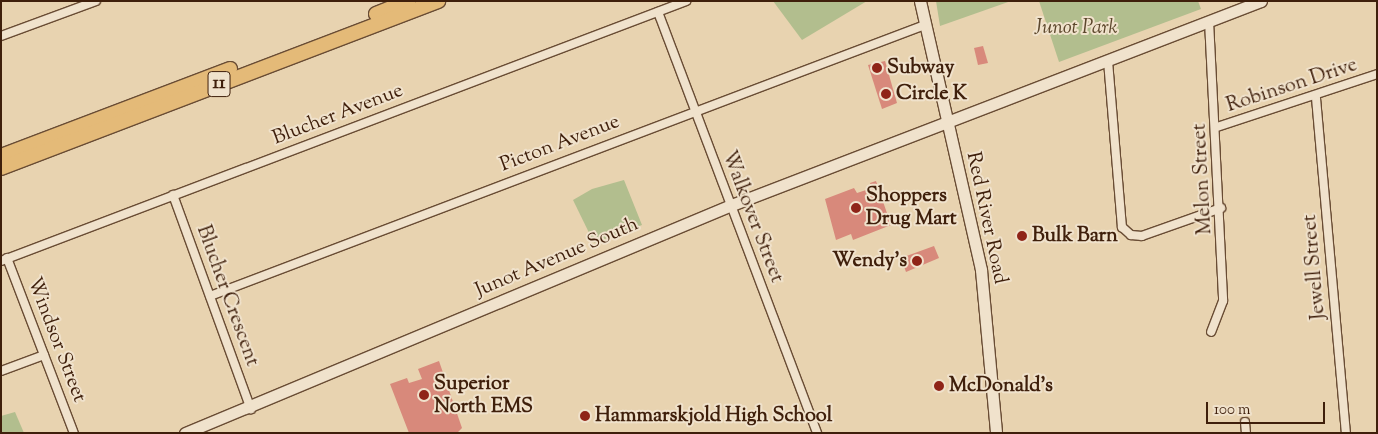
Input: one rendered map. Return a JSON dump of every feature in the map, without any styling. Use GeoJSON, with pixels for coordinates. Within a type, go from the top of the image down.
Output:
{"type":"FeatureCollection","features":[{"type":"Feature","properties":{"kind":"highway","name":"11"},"geometry":{"type":"LineString","coordinates":[[1,156],[408,1]]}},
{"type":"Feature","properties":{"kind":"highway","name":"11"},"geometry":{"type":"LineString","coordinates":[[1,168],[438,1]]}},
{"type":"Feature","properties":{"kind":"main road"},"geometry":{"type":"LineString","coordinates":[[914,1],[927,42]]}},
{"type":"Feature","properties":{"kind":"main road"},"geometry":{"type":"LineString","coordinates":[[920,1],[927,42]]}},
{"type":"Feature","properties":{"kind":"main road","name":"Junot Avenue South"},"geometry":{"type":"LineString","coordinates":[[185,433],[250,408],[729,206],[947,125],[1261,1]]}},
{"type":"Feature","properties":{"kind":"main road","name":"Red River Road"},"geometry":{"type":"LineString","coordinates":[[927,42],[981,270],[996,433]]}},
{"type":"Feature","properties":{"kind":"street"},"geometry":{"type":"LineString","coordinates":[[1,36],[96,1]]}},
{"type":"Feature","properties":{"kind":"street","name":"Blucher Avenue"},"geometry":{"type":"LineString","coordinates":[[4,260],[686,1]]}},
{"type":"Feature","properties":{"kind":"street","name":"Walkover Street"},"geometry":{"type":"LineString","coordinates":[[658,12],[729,206],[817,433]]}},
{"type":"Feature","properties":{"kind":"street","name":"Melon Street"},"geometry":{"type":"LineString","coordinates":[[1209,22],[1218,127],[1223,300],[1211,332]]}},
{"type":"Feature","properties":{"kind":"street","name":"Picton Avenue"},"geometry":{"type":"LineString","coordinates":[[210,296],[694,110],[922,26]]}},
{"type":"Feature","properties":{"kind":"street"},"geometry":{"type":"LineString","coordinates":[[1108,61],[1122,227],[1131,235],[1142,236],[1221,208]]}},
{"type":"Feature","properties":{"kind":"street","name":"Robinson Drive"},"geometry":{"type":"LineString","coordinates":[[1218,127],[1316,98],[1377,74]]}},
{"type":"Feature","properties":{"kind":"street","name":"Jewell Street"},"geometry":{"type":"LineString","coordinates":[[1316,98],[1346,433]]}},
{"type":"Feature","properties":{"kind":"street","name":"Blucher Crescent"},"geometry":{"type":"LineString","coordinates":[[172,195],[250,408]]}},
{"type":"Feature","properties":{"kind":"street","name":"Windsor Street"},"geometry":{"type":"LineString","coordinates":[[4,260],[74,433]]}},
{"type":"Feature","properties":{"kind":"street"},"geometry":{"type":"LineString","coordinates":[[1,371],[44,355]]}},
{"type":"Feature","properties":{"kind":"street"},"geometry":{"type":"LineString","coordinates":[[1245,422],[1246,433]]}},
{"type":"Feature","properties":{"kind":"green space"},"geometry":{"type":"Polygon","coordinates":[[[773,1],[867,1],[802,40],[773,1]]]}},
{"type":"Feature","properties":{"kind":"green space","name":"Junot Park"},"geometry":{"type":"Polygon","coordinates":[[[936,1],[1011,1],[940,26],[936,1]]]}},
{"type":"Feature","properties":{"kind":"green space","name":"Junot Park"},"geometry":{"type":"Polygon","coordinates":[[[1039,1],[1198,1],[1201,9],[1059,62],[1039,1]]]}},
{"type":"Feature","properties":{"kind":"green space"},"geometry":{"type":"Polygon","coordinates":[[[624,180],[642,225],[594,243],[573,200],[592,189],[624,180]]]}},
{"type":"Feature","properties":{"kind":"green space"},"geometry":{"type":"Polygon","coordinates":[[[15,412],[24,433],[1,433],[1,416],[15,412]]]}},
{"type":"Feature","properties":{"kind":"building"},"geometry":{"type":"Polygon","coordinates":[[[983,46],[988,63],[978,65],[974,48],[983,46]]]}},
{"type":"Feature","properties":{"kind":"building"},"geometry":{"type":"Polygon","coordinates":[[[885,61],[897,103],[882,109],[868,65],[885,61]]]}},
{"type":"Feature","properties":{"kind":"building","name":"Shoppers Drug Mart"},"geometry":{"type":"Polygon","coordinates":[[[876,181],[891,225],[853,240],[851,234],[836,240],[825,199],[854,188],[857,193],[872,188],[870,183],[876,181]]]}},
{"type":"Feature","properties":{"kind":"building","name":"Wendy's"},"geometry":{"type":"Polygon","coordinates":[[[934,246],[939,258],[906,272],[901,258],[934,246]]]}},
{"type":"Feature","properties":{"kind":"building","name":"Superior North EMS"},"geometry":{"type":"Polygon","coordinates":[[[439,361],[462,428],[457,433],[409,433],[390,384],[407,378],[409,383],[422,379],[418,369],[439,361]]]}},
{"type":"Feature","properties":{"kind":"place","name":"Subway"},"geometry":{"type":"Point","coordinates":[877,68]}},
{"type":"Feature","properties":{"kind":"place","name":"Circle K"},"geometry":{"type":"Point","coordinates":[886,94]}},
{"type":"Feature","properties":{"kind":"place","name":"Shoppers Drug Mart"},"geometry":{"type":"Point","coordinates":[856,208]}},
{"type":"Feature","properties":{"kind":"place","name":"Bulk Barn"},"geometry":{"type":"Point","coordinates":[1022,236]}},
{"type":"Feature","properties":{"kind":"place","name":"Wendy's"},"geometry":{"type":"Point","coordinates":[917,261]}},
{"type":"Feature","properties":{"kind":"place","name":"McDonald's"},"geometry":{"type":"Point","coordinates":[939,386]}},
{"type":"Feature","properties":{"kind":"place","name":"Superior North EMS"},"geometry":{"type":"Point","coordinates":[424,395]}},
{"type":"Feature","properties":{"kind":"place","name":"Hammarskjold High School"},"geometry":{"type":"Point","coordinates":[585,416]}}]}
